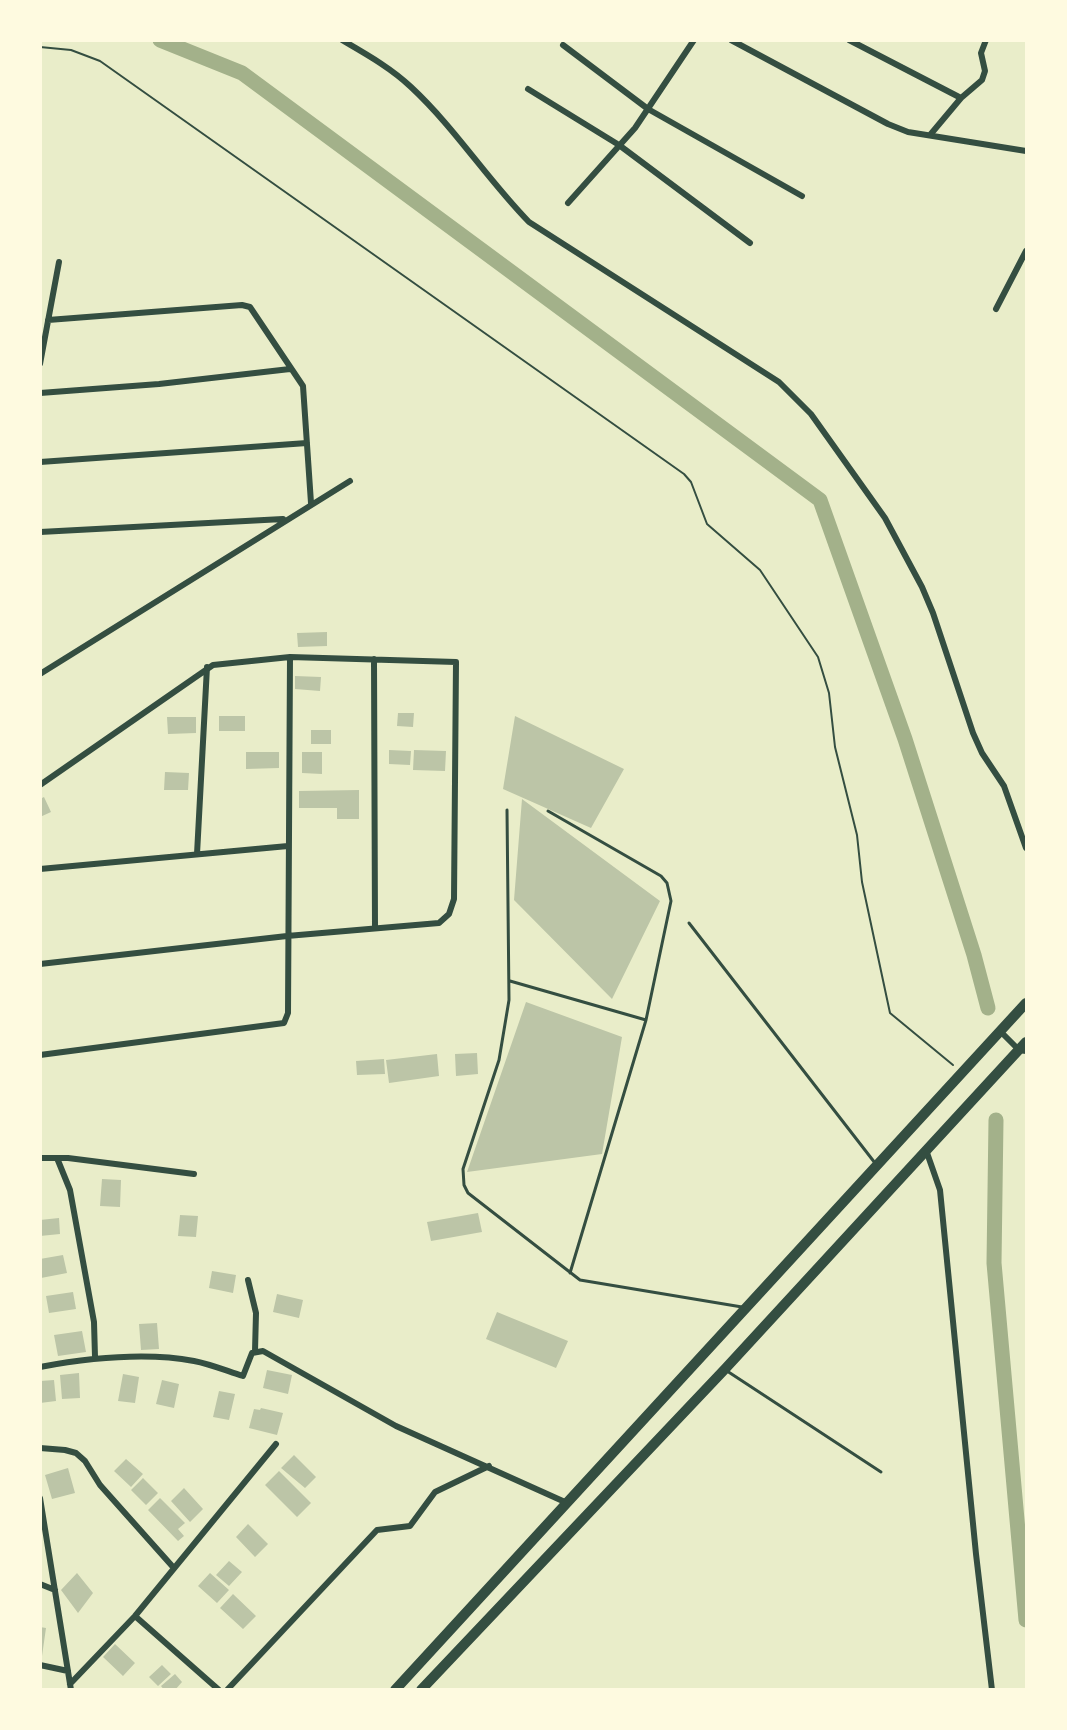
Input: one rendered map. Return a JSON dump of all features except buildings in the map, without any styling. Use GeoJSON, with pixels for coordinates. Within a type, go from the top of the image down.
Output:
{"type":"FeatureCollection","features":[{"type":"Feature","properties":{"kind":"highway"},"geometry":{"type":"LineString","coordinates":[[395,1689],[1026,1003]]}},
{"type":"Feature","properties":{"kind":"highway"},"geometry":{"type":"LineString","coordinates":[[421,1689],[725,1369],[1024,1048]]}},
{"type":"Feature","properties":{"kind":"street"},"geometry":{"type":"LineString","coordinates":[[342,40],[409,85],[432,107],[506,198],[529,222],[779,382],[811,414],[885,518],[922,587],[973,733],[1004,786],[1026,848]]}},
{"type":"Feature","properties":{"kind":"street"},"geometry":{"type":"LineString","coordinates":[[568,203],[648,109],[694,40]]}},
{"type":"Feature","properties":{"kind":"street"},"geometry":{"type":"LineString","coordinates":[[731,40],[888,124],[908,132],[1026,151]]}},
{"type":"Feature","properties":{"kind":"street"},"geometry":{"type":"LineString","coordinates":[[849,40],[961,98]]}},
{"type":"Feature","properties":{"kind":"street"},"geometry":{"type":"LineString","coordinates":[[930,135],[984,75],[981,53],[986,40]]}},
{"type":"Feature","properties":{"kind":"street"},"geometry":{"type":"LineString","coordinates":[[563,45],[648,109],[802,196]]}},
{"type":"Feature","properties":{"kind":"street"},"geometry":{"type":"LineString","coordinates":[[528,89],[619,145],[750,243]]}},
{"type":"Feature","properties":{"kind":"street"},"geometry":{"type":"LineString","coordinates":[[996,309],[1026,251]]}},
{"type":"Feature","properties":{"kind":"street"},"geometry":{"type":"LineString","coordinates":[[40,364],[59,262]]}},
{"type":"Feature","properties":{"kind":"street"},"geometry":{"type":"LineString","coordinates":[[48,320],[246,305],[252,310],[303,386],[311,503]]}},
{"type":"Feature","properties":{"kind":"street"},"geometry":{"type":"LineString","coordinates":[[40,393],[159,384],[290,369]]}},
{"type":"Feature","properties":{"kind":"street"},"geometry":{"type":"LineString","coordinates":[[40,462],[308,443]]}},
{"type":"Feature","properties":{"kind":"street"},"geometry":{"type":"LineString","coordinates":[[40,674],[243,548],[284,519],[350,480]]}},
{"type":"Feature","properties":{"kind":"street"},"geometry":{"type":"LineString","coordinates":[[40,532],[284,519]]}},
{"type":"Feature","properties":{"kind":"street"},"geometry":{"type":"LineString","coordinates":[[40,1055],[280,1026],[284,1023],[288,1013],[290,657]]}},
{"type":"Feature","properties":{"kind":"street"},"geometry":{"type":"LineString","coordinates":[[40,785],[207,668],[219,664],[290,657],[451,660],[457,665],[453,907],[439,923],[287,936],[40,964]]}},
{"type":"Feature","properties":{"kind":"street"},"geometry":{"type":"LineString","coordinates":[[374,659],[375,928]]}},
{"type":"Feature","properties":{"kind":"street"},"geometry":{"type":"LineString","coordinates":[[197,854],[207,668]]}},
{"type":"Feature","properties":{"kind":"street"},"geometry":{"type":"LineString","coordinates":[[40,869],[288,846]]}},
{"type":"Feature","properties":{"kind":"street"},"geometry":{"type":"LineString","coordinates":[[1001,1032],[1024,1048]]}},
{"type":"Feature","properties":{"kind":"street"},"geometry":{"type":"LineString","coordinates":[[927,1150],[940,1190],[976,1554],[992,1689]]}},
{"type":"Feature","properties":{"kind":"street"},"geometry":{"type":"LineString","coordinates":[[40,1158],[194,1174]]}},
{"type":"Feature","properties":{"kind":"street"},"geometry":{"type":"LineString","coordinates":[[57,1158],[70,1190],[94,1322],[94,1357]]}},
{"type":"Feature","properties":{"kind":"street"},"geometry":{"type":"LineString","coordinates":[[40,1367],[94,1357],[195,1361],[243,1376],[255,1351],[256,1313],[248,1280]]}},
{"type":"Feature","properties":{"kind":"street"},"geometry":{"type":"LineString","coordinates":[[255,1351],[263,1351],[396,1426],[565,1502]]}},
{"type":"Feature","properties":{"kind":"street"},"geometry":{"type":"LineString","coordinates":[[71,1687],[135,1616],[276,1444]]}},
{"type":"Feature","properties":{"kind":"street"},"geometry":{"type":"LineString","coordinates":[[40,1448],[76,1453],[85,1461],[100,1485],[173,1567]]}},
{"type":"Feature","properties":{"kind":"street"},"geometry":{"type":"LineString","coordinates":[[227,1689],[377,1530],[410,1526],[435,1492],[489,1466]]}},
{"type":"Feature","properties":{"kind":"street"},"geometry":{"type":"LineString","coordinates":[[40,1498],[71,1687]]}},
{"type":"Feature","properties":{"kind":"street"},"geometry":{"type":"LineString","coordinates":[[40,1584],[55,1590]]}},
{"type":"Feature","properties":{"kind":"street"},"geometry":{"type":"LineString","coordinates":[[135,1616],[219,1689]]}},
{"type":"Feature","properties":{"kind":"street"},"geometry":{"type":"LineString","coordinates":[[40,1665],[68,1671]]}},
{"type":"Feature","properties":{"kind":"lane"},"geometry":{"type":"LineString","coordinates":[[507,810],[510,981],[501,1051],[463,1169],[464,1185],[468,1193],[570,1274],[586,1282],[744,1307]]}},
{"type":"Feature","properties":{"kind":"lane"},"geometry":{"type":"LineString","coordinates":[[548,811],[661,876],[667,883],[671,910],[646,1020],[570,1274]]}},
{"type":"Feature","properties":{"kind":"lane"},"geometry":{"type":"LineString","coordinates":[[689,923],[876,1164]]}},
{"type":"Feature","properties":{"kind":"lane"},"geometry":{"type":"LineString","coordinates":[[510,981],[646,1020]]}},
{"type":"Feature","properties":{"kind":"lane"},"geometry":{"type":"LineString","coordinates":[[725,1369],[881,1472]]}},
{"type":"Feature","properties":{"kind":"path"},"geometry":{"type":"LineString","coordinates":[[40,47],[71,50],[100,61],[684,474],[691,482],[707,524],[760,570],[818,657],[829,693],[835,747],[857,835],[862,882],[890,1013],[949,1060],[962,1074]]}},
{"type":"Feature","properties":{"kind":"waterway"},"geometry":{"type":"LineString","coordinates":[[160,40],[242,73],[820,500],[905,739],[974,955],[988,1008]]}},
{"type":"Feature","properties":{"kind":"waterway"},"geometry":{"type":"LineString","coordinates":[[996,1120],[994,1263],[1026,1620]]}}]}
